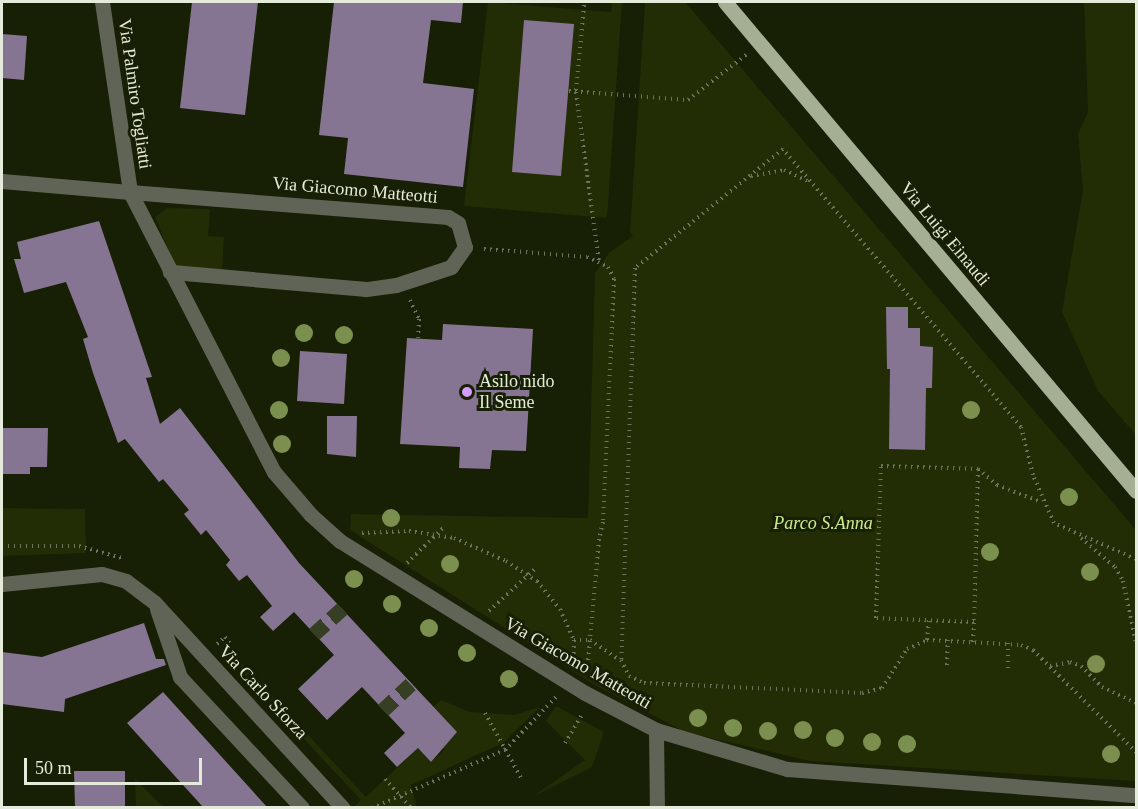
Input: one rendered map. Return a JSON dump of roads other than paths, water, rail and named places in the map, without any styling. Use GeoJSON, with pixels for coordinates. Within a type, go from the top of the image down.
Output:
{"type":"FeatureCollection","features":[{"type":"Feature","properties":{"kind":"main road","name":"Via Luigi Einaudi"},"geometry":{"type":"LineString","coordinates":[[725,2],[1137,491]]}},
{"type":"Feature","properties":{"kind":"street","name":"Via Palmiro Togliatti"},"geometry":{"type":"LineString","coordinates":[[102,2],[130,192]]}},
{"type":"Feature","properties":{"kind":"street","name":"Via Giacomo Matteotti"},"geometry":{"type":"LineString","coordinates":[[2,182],[448,217],[458,223],[465,247],[451,267],[403,282],[366,289],[170,272]]}},
{"type":"Feature","properties":{"kind":"street","name":"Via Giacomo Matteotti"},"geometry":{"type":"LineString","coordinates":[[130,192],[274,472],[310,515],[340,541],[585,693],[656,730],[753,760],[815,773],[1137,795]]}},
{"type":"Feature","properties":{"kind":"street","name":"Via Carlo Sforza"},"geometry":{"type":"LineString","coordinates":[[2,584],[102,574],[126,581],[155,603],[343,807]]}},
{"type":"Feature","properties":{"kind":"street"},"geometry":{"type":"LineString","coordinates":[[155,603],[180,677],[302,807]]}},
{"type":"Feature","properties":{"kind":"street"},"geometry":{"type":"LineString","coordinates":[[656,730],[657,807]]}},
{"type":"Feature","properties":{"kind":"tunnel"},"geometry":{"type":"LineString","coordinates":[[314,634],[342,609]]}},
{"type":"Feature","properties":{"kind":"tunnel"},"geometry":{"type":"LineString","coordinates":[[383,710],[411,684]]}},
{"type":"Feature","properties":{"kind":"place","name":"Asilo nido Il Seme"},"geometry":{"type":"Point","coordinates":[467,392]}},
{"type":"Feature","properties":{"kind":"park label","name":"Parco S.Anna"},"geometry":{"type":"Point","coordinates":[823,523]}}]}
